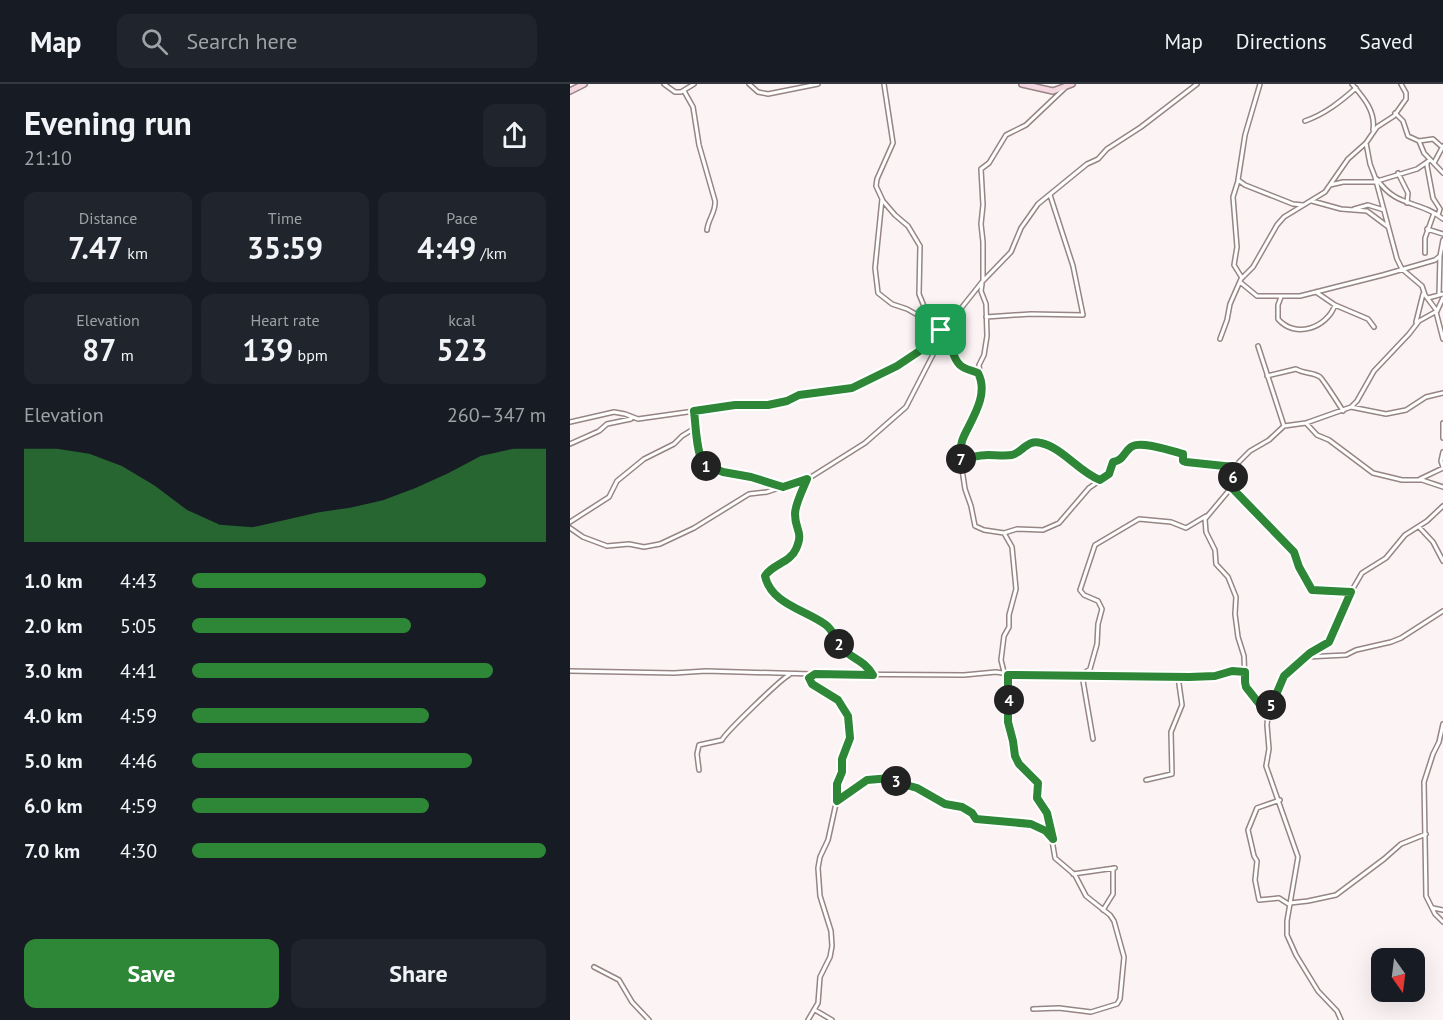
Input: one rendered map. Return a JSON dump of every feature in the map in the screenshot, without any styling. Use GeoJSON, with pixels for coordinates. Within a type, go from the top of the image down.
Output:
{"type":"FeatureCollection","features":[{"type":"Feature","properties":{"kind":"street"},"geometry":{"type":"LineString","coordinates":[[570,91],[584,84]]}},
{"type":"Feature","properties":{"kind":"street"},"geometry":{"type":"LineString","coordinates":[[664,84],[677,92],[684,91],[694,84]]}},
{"type":"Feature","properties":{"kind":"street"},"geometry":{"type":"LineString","coordinates":[[749,84],[758,92],[768,94],[818,84]]}},
{"type":"Feature","properties":{"kind":"street"},"geometry":{"type":"LineString","coordinates":[[884,84],[893,137],[876,182],[882,199],[911,229],[920,246],[920,294],[932,322]]}},
{"type":"Feature","properties":{"kind":"street"},"geometry":{"type":"LineString","coordinates":[[1022,84],[1047,91],[1069,86]]}},
{"type":"Feature","properties":{"kind":"street"},"geometry":{"type":"LineString","coordinates":[[570,528],[583,537],[607,546],[625,544],[648,547],[694,528],[749,494],[807,479],[830,467],[865,443],[902,411],[909,402],[943,332],[982,282],[1011,252],[1021,228],[1035,208],[1087,164],[1098,159],[1107,149],[1197,84]]}},
{"type":"Feature","properties":{"kind":"street"},"geometry":{"type":"LineString","coordinates":[[1260,84],[1245,135],[1233,197],[1237,243],[1234,265],[1241,280],[1257,296],[1281,297],[1316,292],[1435,260],[1441,253]]}},
{"type":"Feature","properties":{"kind":"street"},"geometry":{"type":"LineString","coordinates":[[1220,339],[1230,304],[1241,280],[1253,267],[1281,220],[1325,192],[1351,156],[1366,144],[1374,124],[1371,111],[1352,84]]}},
{"type":"Feature","properties":{"kind":"street"},"geometry":{"type":"LineString","coordinates":[[1371,134],[1377,127],[1388,122],[1406,97],[1401,84]]}},
{"type":"Feature","properties":{"kind":"street"},"geometry":{"type":"LineString","coordinates":[[1069,86],[1026,125],[1006,135],[989,163],[981,169],[981,289],[986,302],[987,340],[984,355],[979,363],[982,391],[974,419],[963,439],[960,459],[974,524],[980,529],[1004,533],[1014,529],[1038,530],[1054,526],[1064,520],[1089,488],[1109,474],[1113,462],[1122,459],[1130,448],[1138,444],[1183,454],[1183,461],[1186,462],[1234,467]]}},
{"type":"Feature","properties":{"kind":"street"},"geometry":{"type":"LineString","coordinates":[[1305,121],[1324,113],[1356,88]]}},
{"type":"Feature","properties":{"kind":"street"},"geometry":{"type":"LineString","coordinates":[[684,91],[692,104],[699,145],[716,201],[707,230]]}},
{"type":"Feature","properties":{"kind":"street"},"geometry":{"type":"LineString","coordinates":[[1395,113],[1403,121],[1408,136],[1419,141],[1433,139],[1443,146],[1426,166],[1433,198],[1440,209],[1427,229],[1425,253]]}},
{"type":"Feature","properties":{"kind":"street"},"geometry":{"type":"LineString","coordinates":[[1419,141],[1424,153],[1443,172]]}},
{"type":"Feature","properties":{"kind":"street"},"geometry":{"type":"LineString","coordinates":[[1366,144],[1393,248],[1402,269],[1422,286],[1436,312],[1443,339]]}},
{"type":"Feature","properties":{"kind":"street"},"geometry":{"type":"LineString","coordinates":[[1330,185],[1376,180],[1416,169],[1431,161]]}},
{"type":"Feature","properties":{"kind":"street"},"geometry":{"type":"LineString","coordinates":[[1398,173],[1408,193],[1407,203]]}},
{"type":"Feature","properties":{"kind":"street"},"geometry":{"type":"LineString","coordinates":[[1238,179],[1245,185],[1293,204],[1305,205]]}},
{"type":"Feature","properties":{"kind":"street"},"geometry":{"type":"LineString","coordinates":[[1376,180],[1388,194],[1443,219]]}},
{"type":"Feature","properties":{"kind":"street"},"geometry":{"type":"LineString","coordinates":[[986,317],[1030,314],[1083,315],[1072,266],[1050,195]]}},
{"type":"Feature","properties":{"kind":"street"},"geometry":{"type":"LineString","coordinates":[[882,199],[875,268],[878,292],[892,304],[932,322],[949,338],[957,362],[980,376]]}},
{"type":"Feature","properties":{"kind":"street"},"geometry":{"type":"LineString","coordinates":[[1312,201],[1337,208],[1369,212],[1389,227]]}},
{"type":"Feature","properties":{"kind":"street"},"geometry":{"type":"LineString","coordinates":[[1350,209],[1368,206],[1384,210]]}},
{"type":"Feature","properties":{"kind":"street"},"geometry":{"type":"LineString","coordinates":[[1427,229],[1443,234]]}},
{"type":"Feature","properties":{"kind":"street"},"geometry":{"type":"LineString","coordinates":[[1421,302],[1441,294],[1443,240]]}},
{"type":"Feature","properties":{"kind":"street"},"geometry":{"type":"LineString","coordinates":[[1316,292],[1335,305],[1368,319],[1374,327]]}},
{"type":"Feature","properties":{"kind":"street"},"geometry":{"type":"LineString","coordinates":[[1416,325],[1424,292]]}},
{"type":"Feature","properties":{"kind":"street"},"geometry":{"type":"LineString","coordinates":[[1281,297],[1278,305],[1278,319],[1287,328],[1298,331],[1307,330],[1329,316],[1335,305]]}},
{"type":"Feature","properties":{"kind":"street"},"geometry":{"type":"LineString","coordinates":[[1436,312],[1443,298]]}},
{"type":"Feature","properties":{"kind":"street"},"geometry":{"type":"LineString","coordinates":[[1082,675],[1090,669],[1093,661],[1102,609],[1098,601],[1084,595],[1080,590],[1095,545],[1137,520],[1167,521],[1186,528],[1206,516],[1232,488],[1234,467],[1250,451],[1269,440],[1284,426],[1305,423],[1351,407],[1374,372],[1421,319],[1436,312],[1443,313]]}},
{"type":"Feature","properties":{"kind":"street"},"geometry":{"type":"LineString","coordinates":[[570,444],[599,431],[607,424],[633,418],[648,418],[735,405],[768,405],[787,401],[799,395],[852,388],[897,366],[943,332]]}},
{"type":"Feature","properties":{"kind":"street"},"geometry":{"type":"LineString","coordinates":[[1257,346],[1284,426]]}},
{"type":"Feature","properties":{"kind":"street"},"geometry":{"type":"LineString","coordinates":[[1267,376],[1294,369],[1318,376],[1343,411]]}},
{"type":"Feature","properties":{"kind":"street"},"geometry":{"type":"LineString","coordinates":[[1351,407],[1386,414],[1406,410],[1426,397],[1443,393]]}},
{"type":"Feature","properties":{"kind":"street"},"geometry":{"type":"LineString","coordinates":[[694,411],[703,464],[723,472],[751,477],[783,487]]}},
{"type":"Feature","properties":{"kind":"street"},"geometry":{"type":"LineString","coordinates":[[570,422],[614,412],[633,418]]}},
{"type":"Feature","properties":{"kind":"street"},"geometry":{"type":"LineString","coordinates":[[1305,423],[1317,435],[1373,473],[1402,480],[1419,480],[1443,487]]}},
{"type":"Feature","properties":{"kind":"street"},"geometry":{"type":"LineString","coordinates":[[1443,423],[1443,438]]}},
{"type":"Feature","properties":{"kind":"street"},"geometry":{"type":"LineString","coordinates":[[570,522],[609,497],[617,481],[644,459],[674,444],[696,427]]}},
{"type":"Feature","properties":{"kind":"street"},"geometry":{"type":"LineString","coordinates":[[960,459],[982,455],[1013,455],[1028,444],[1038,442],[1051,447],[1074,462],[1087,474],[1100,480]]}},
{"type":"Feature","properties":{"kind":"street"},"geometry":{"type":"LineString","coordinates":[[1419,480],[1443,468],[1441,463],[1443,452]]}},
{"type":"Feature","properties":{"kind":"street"},"geometry":{"type":"LineString","coordinates":[[807,479],[795,510],[795,520],[801,535],[797,547],[792,556],[766,573],[765,580],[777,596],[828,627],[842,648],[865,663],[873,675]]}},
{"type":"Feature","properties":{"kind":"street"},"geometry":{"type":"LineString","coordinates":[[1232,488],[1294,552],[1299,567],[1312,590],[1351,592]]}},
{"type":"Feature","properties":{"kind":"street"},"geometry":{"type":"LineString","coordinates":[[1341,1020],[1337,1011],[1318,991],[1291,946],[1286,930],[1298,857],[1266,765],[1269,749],[1267,725],[1269,708],[1281,680],[1289,670],[1304,657],[1328,643],[1351,592],[1365,570],[1386,558],[1403,536],[1419,527],[1443,506]]}},
{"type":"Feature","properties":{"kind":"street"},"geometry":{"type":"LineString","coordinates":[[1206,516],[1206,532],[1215,550],[1216,564],[1228,577],[1236,597],[1235,614],[1238,637],[1244,656],[1246,687],[1268,715]]}},
{"type":"Feature","properties":{"kind":"street"},"geometry":{"type":"LineString","coordinates":[[1419,527],[1433,542],[1443,561]]}},
{"type":"Feature","properties":{"kind":"street"},"geometry":{"type":"LineString","coordinates":[[1004,533],[1012,544],[1016,589],[1001,655],[1002,669],[1007,675],[1008,722],[1015,756],[1019,764],[1038,783],[1037,798],[1047,813],[1056,860],[1073,873],[1084,894],[1114,921],[1123,952],[1120,1001],[1116,1004],[1091,1012],[1033,1008]]}},
{"type":"Feature","properties":{"kind":"street"},"geometry":{"type":"LineString","coordinates":[[1304,657],[1346,655],[1356,650],[1391,642],[1443,611]]}},
{"type":"Feature","properties":{"kind":"street"},"geometry":{"type":"LineString","coordinates":[[570,671],[873,675],[964,675],[992,672],[1007,675],[1178,677],[1215,676],[1232,671],[1245,672]]}},
{"type":"Feature","properties":{"kind":"street"},"geometry":{"type":"LineString","coordinates":[[699,770],[698,746],[723,740],[725,735],[777,683],[791,674]]}},
{"type":"Feature","properties":{"kind":"street"},"geometry":{"type":"LineString","coordinates":[[808,1020],[820,999],[820,977],[831,952],[830,924],[820,896],[818,868],[820,856],[828,840],[837,801],[837,784],[842,772],[842,759],[850,738],[846,711],[838,700],[810,682],[809,677],[814,674]]}},
{"type":"Feature","properties":{"kind":"street"},"geometry":{"type":"LineString","coordinates":[[1082,675],[1093,738]]}},
{"type":"Feature","properties":{"kind":"street"},"geometry":{"type":"LineString","coordinates":[[1146,780],[1172,773],[1172,732],[1182,705],[1178,677]]}},
{"type":"Feature","properties":{"kind":"street"},"geometry":{"type":"LineString","coordinates":[[1443,724],[1439,742],[1425,777],[1426,895],[1443,922]]}},
{"type":"Feature","properties":{"kind":"street"},"geometry":{"type":"LineString","coordinates":[[837,801],[867,780],[891,778],[917,788],[945,804],[962,807],[972,813],[976,819],[1031,824],[1046,831],[1053,839]]}},
{"type":"Feature","properties":{"kind":"street"},"geometry":{"type":"LineString","coordinates":[[1280,800],[1257,808],[1248,830],[1257,861],[1255,880],[1259,900],[1279,898],[1290,904],[1336,895],[1401,844],[1426,834]]}},
{"type":"Feature","properties":{"kind":"street"},"geometry":{"type":"LineString","coordinates":[[1073,873],[1114,868],[1112,897],[1103,910]]}},
{"type":"Feature","properties":{"kind":"street"},"geometry":{"type":"LineString","coordinates":[[1431,906],[1436,910],[1443,910]]}},
{"type":"Feature","properties":{"kind":"street"},"geometry":{"type":"LineString","coordinates":[[594,967],[620,980],[632,1002],[650,1020]]}},
{"type":"Feature","properties":{"kind":"street"},"geometry":{"type":"LineString","coordinates":[[815,1010],[831,1020]]}},
{"type":"Feature","properties":{"kind":"route"},"geometry":{"type":"LineString","coordinates":[[941,330],[949,338],[957,362],[960,366],[978,373],[982,388],[974,419],[963,439],[960,459],[982,455],[1013,455],[1028,444],[1038,442],[1051,447],[1074,462],[1087,474],[1100,480],[1109,474],[1113,462],[1118,462],[1130,448],[1138,444],[1183,454],[1183,461],[1186,462],[1234,467],[1232,488],[1294,552],[1299,567],[1312,590],[1351,592],[1328,644],[1310,653],[1289,670],[1279,684],[1268,715],[1246,687],[1245,672],[1232,671],[1215,676],[1189,677],[1008,675],[1008,722],[1016,760],[1038,783],[1037,798],[1047,813],[1053,839],[1046,831],[1035,825],[976,819],[972,813],[962,807],[945,804],[913,786],[899,783],[891,778],[882,777],[862,782],[852,792],[837,801],[837,784],[842,772],[842,759],[850,738],[848,716],[835,697],[812,684],[809,678],[815,674],[873,675],[865,663],[842,648],[828,627],[777,596],[766,582],[765,576],[771,569],[792,556],[795,550],[801,535],[795,520],[795,510],[807,479],[783,487],[707,467],[700,456],[694,411],[735,405],[768,405],[787,401],[799,395],[852,388],[897,366],[927,346],[941,330]]}}]}
